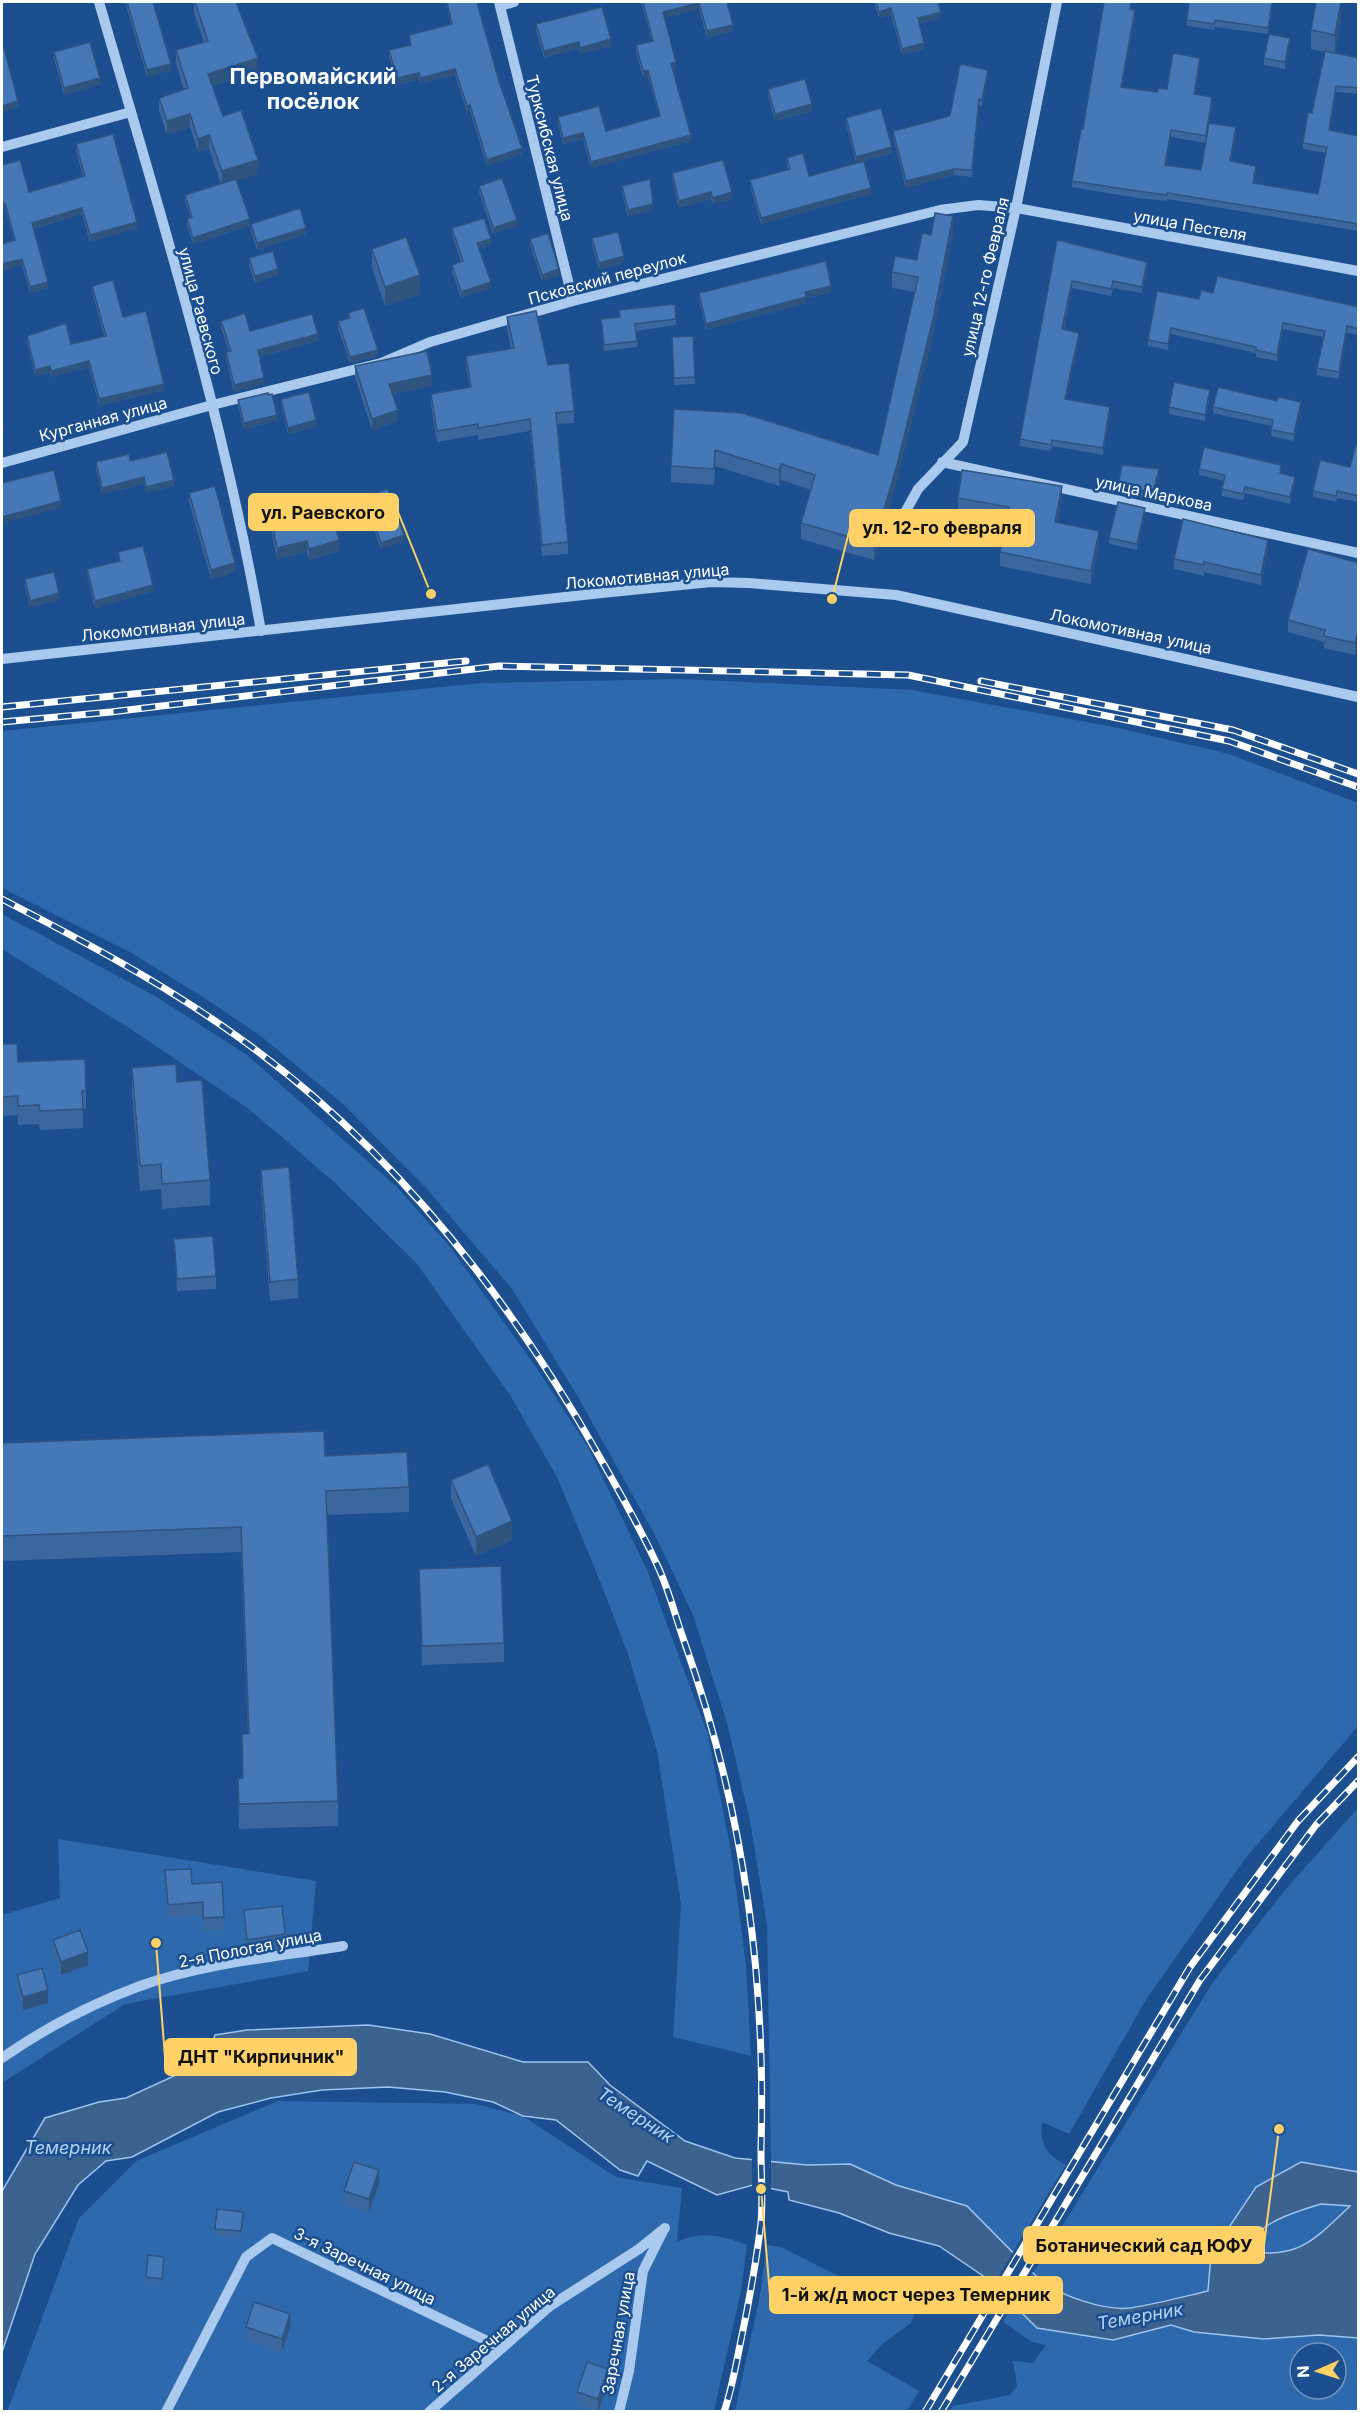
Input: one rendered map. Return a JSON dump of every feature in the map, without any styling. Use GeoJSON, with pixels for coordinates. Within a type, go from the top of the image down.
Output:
{"type":"FeatureCollection","features":[{"type":"Feature","properties":{"kind":"street","name":"улица Раевского"},"geometry":{"type":"LineString","coordinates":[[99,2],[212,405],[252,579],[261,631]]}},
{"type":"Feature","properties":{"kind":"street"},"geometry":{"type":"LineString","coordinates":[[499,4],[514,2]]}},
{"type":"Feature","properties":{"kind":"street","name":"улица 12-го Февраля"},"geometry":{"type":"LineString","coordinates":[[892,536],[918,489],[963,442],[1016,208],[1057,2]]}},
{"type":"Feature","properties":{"kind":"street","name":"Турксибская улица"},"geometry":{"type":"LineString","coordinates":[[499,4],[573,301]]}},
{"type":"Feature","properties":{"kind":"street"},"geometry":{"type":"LineString","coordinates":[[2,147],[131,112]]}},
{"type":"Feature","properties":{"kind":"street","name":"Псковский переулок"},"geometry":{"type":"LineString","coordinates":[[212,405],[381,363],[430,342],[573,301],[940,210],[978,205],[1016,208]]}},
{"type":"Feature","properties":{"kind":"street","name":"улица Пестеля"},"geometry":{"type":"LineString","coordinates":[[1016,208],[1359,271]]}},
{"type":"Feature","properties":{"kind":"street","name":"Курганная улица"},"geometry":{"type":"LineString","coordinates":[[2,463],[212,405]]}},
{"type":"Feature","properties":{"kind":"street","name":"улица Маркова"},"geometry":{"type":"LineString","coordinates":[[942,462],[1359,553]]}},
{"type":"Feature","properties":{"kind":"street","name":"Локомотивная улица"},"geometry":{"type":"LineString","coordinates":[[2,659],[602,592],[711,582],[748,583],[896,595],[1359,697]]}},
{"type":"Feature","properties":{"kind":"street","name":"2-я Пологая улица"},"geometry":{"type":"LineString","coordinates":[[2,2058],[47,2026],[141,1986],[224,1965],[343,1946]]}},
{"type":"Feature","properties":{"kind":"street","name":"2-я Заречная улица"},"geometry":{"type":"LineString","coordinates":[[429,2412],[550,2306],[639,2249],[665,2228]]}},
{"type":"Feature","properties":{"kind":"street","name":"Заречная улица"},"geometry":{"type":"LineString","coordinates":[[619,2412],[629,2371],[643,2271],[665,2228]]}},
{"type":"Feature","properties":{"kind":"street","name":"3-я Заречная улица"},"geometry":{"type":"LineString","coordinates":[[166,2412],[246,2257],[272,2238],[502,2348]]}},
{"type":"Feature","properties":{"kind":"shaded area"},"geometry":{"type":"Polygon","coordinates":[[[682,679],[912,690],[1114,727],[1229,754],[1358,803],[1358,1726],[1245,1859],[1147,1998],[1069,2134],[1042,2122],[1043,2143],[1049,2153],[1066,2165],[1013,2252],[967,2206],[896,2185],[850,2164],[807,2165],[771,2161],[767,1925],[750,1821],[727,1723],[693,1615],[656,1537],[578,1397],[512,1289],[427,1189],[345,1106],[262,1037],[130,952],[2,888],[2,731],[482,683],[682,679]]]}},
{"type":"Feature","properties":{"kind":"shaded area"},"geometry":{"type":"Polygon","coordinates":[[[2,914],[155,996],[247,1055],[397,1187],[450,1247],[536,1367],[589,1449],[647,1570],[708,1735],[731,1851],[746,1965],[751,2056],[673,2037],[681,1904],[657,1751],[628,1654],[598,1576],[557,1477],[510,1395],[417,1264],[333,1181],[249,1109],[129,1028],[2,949],[2,914]]]}},
{"type":"Feature","properties":{"kind":"shaded area"},"geometry":{"type":"Polygon","coordinates":[[[1358,1808],[1358,2411],[949,2412],[953,2406],[1010,2395],[1017,2386],[1013,2361],[1033,2363],[1046,2345],[1032,2342],[1003,2322],[1014,2304],[1024,2314],[1079,2298],[1055,2290],[1033,2273],[1213,1982],[1285,1890],[1358,1808]]]}},
{"type":"Feature","properties":{"kind":"shaded area"},"geometry":{"type":"Polygon","coordinates":[[[58,1839],[316,1881],[308,1971],[125,2004],[2,2083],[2,1915],[60,1898],[58,1839]]]}},
{"type":"Feature","properties":{"kind":"shaded area"},"geometry":{"type":"Polygon","coordinates":[[[278,2101],[476,2104],[523,2116],[616,2177],[682,2188],[677,2242],[703,2235],[729,2239],[747,2245],[741,2291],[714,2411],[7,2412],[79,2218],[136,2161],[278,2101]]]}},
{"type":"Feature","properties":{"kind":"shaded area"},"geometry":{"type":"Polygon","coordinates":[[[767,2245],[781,2247],[838,2276],[909,2306],[915,2312],[911,2323],[881,2345],[867,2361],[919,2391],[907,2411],[735,2411],[760,2295],[767,2245]]]}},
{"type":"Feature","properties":{"kind":"water","name":"Темерник"},"geometry":{"type":"Polygon","coordinates":[[[368,2025],[430,2034],[523,2062],[588,2062],[610,2085],[685,2141],[735,2158],[807,2165],[850,2164],[896,2185],[967,2206],[1042,2282],[1072,2297],[1108,2307],[1130,2308],[1208,2291],[1211,2254],[1256,2187],[1301,2162],[1358,2172],[1358,2338],[1319,2335],[1264,2339],[1194,2332],[1171,2325],[1113,2340],[1037,2328],[989,2280],[939,2246],[889,2233],[839,2213],[789,2200],[788,2192],[753,2185],[717,2195],[647,2161],[638,2176],[620,2170],[556,2120],[523,2116],[493,2102],[445,2092],[388,2087],[322,2090],[271,2098],[218,2112],[132,2157],[106,2161],[78,2185],[35,2254],[2,2352],[2,2191],[45,2118],[99,2102],[126,2098],[233,2049],[233,2043],[212,2043],[215,2035],[247,2030],[368,2025]],[[1321,2204],[1288,2215],[1258,2233],[1248,2251],[1280,2252],[1305,2244],[1350,2206],[1321,2204]]]}},
{"type":"Feature","properties":{"kind":"pier"},"geometry":{"type":"Polygon","coordinates":[[[752,2157],[771,2159],[771,2192],[752,2189],[752,2157]]]}},
{"type":"Feature","properties":{"kind":"pier"},"geometry":{"type":"Polygon","coordinates":[[[1015,2249],[1034,2270],[1012,2307],[992,2287],[1015,2249]]]}},
{"type":"Feature","properties":{"kind":"building"},"geometry":{"type":"Polygon","coordinates":[[[127,2],[153,2],[171,64],[147,70],[127,2]]]}},
{"type":"Feature","properties":{"kind":"building"},"geometry":{"type":"Polygon","coordinates":[[[195,2],[236,2],[258,58],[208,74],[223,116],[241,110],[258,160],[222,171],[209,135],[198,139],[190,114],[167,121],[159,98],[188,88],[176,50],[208,41],[195,2]]]}},
{"type":"Feature","properties":{"kind":"building"},"geometry":{"type":"Polygon","coordinates":[[[447,2],[477,2],[498,78],[522,148],[487,160],[470,105],[467,106],[455,69],[420,78],[419,73],[397,78],[389,50],[411,45],[409,35],[452,24],[447,2]]]}},
{"type":"Feature","properties":{"kind":"building"},"geometry":{"type":"Polygon","coordinates":[[[643,2],[727,2],[733,25],[707,31],[699,3],[663,12],[676,62],[671,64],[691,135],[591,162],[583,133],[563,138],[558,117],[599,106],[606,131],[660,116],[648,70],[643,71],[636,45],[653,41],[643,2]]]}},
{"type":"Feature","properties":{"kind":"building"},"geometry":{"type":"Polygon","coordinates":[[[876,2],[938,2],[941,12],[918,18],[924,43],[902,49],[891,8],[879,12],[876,2]]]}},
{"type":"Feature","properties":{"kind":"building"},"geometry":{"type":"Polygon","coordinates":[[[1104,2],[1131,2],[1130,9],[1135,10],[1121,87],[1157,92],[1158,88],[1167,89],[1173,53],[1200,58],[1194,94],[1212,97],[1206,136],[1171,130],[1165,165],[1201,170],[1209,123],[1236,127],[1230,161],[1256,166],[1253,183],[1318,194],[1327,147],[1303,143],[1308,112],[1312,113],[1325,51],[1359,58],[1359,88],[1336,86],[1329,130],[1359,136],[1359,224],[1167,193],[1167,195],[1072,181],[1104,2]]]}},
{"type":"Feature","properties":{"kind":"building"},"geometry":{"type":"Polygon","coordinates":[[[1189,2],[1272,2],[1268,28],[1215,20],[1214,24],[1187,20],[1189,2]]]}},
{"type":"Feature","properties":{"kind":"building"},"geometry":{"type":"Polygon","coordinates":[[[1316,2],[1341,2],[1335,35],[1311,30],[1316,2]]]}},
{"type":"Feature","properties":{"kind":"building"},"geometry":{"type":"Polygon","coordinates":[[[602,7],[611,39],[580,48],[579,42],[544,51],[536,24],[602,7]]]}},
{"type":"Feature","properties":{"kind":"building"},"geometry":{"type":"Polygon","coordinates":[[[1269,34],[1290,38],[1285,62],[1264,58],[1269,34]]]}},
{"type":"Feature","properties":{"kind":"building"},"geometry":{"type":"Polygon","coordinates":[[[90,42],[100,78],[64,88],[54,52],[90,42]]]}},
{"type":"Feature","properties":{"kind":"building"},"geometry":{"type":"Polygon","coordinates":[[[4,48],[18,101],[2,106],[2,49],[4,48]]]}},
{"type":"Feature","properties":{"kind":"building"},"geometry":{"type":"Polygon","coordinates":[[[960,64],[988,70],[982,100],[979,99],[972,170],[954,169],[906,181],[893,131],[950,116],[960,64]]]}},
{"type":"Feature","properties":{"kind":"building"},"geometry":{"type":"Polygon","coordinates":[[[805,79],[812,104],[775,114],[768,89],[805,79]]]}},
{"type":"Feature","properties":{"kind":"building"},"geometry":{"type":"Polygon","coordinates":[[[881,108],[892,147],[856,157],[846,118],[881,108]]]}},
{"type":"Feature","properties":{"kind":"building"},"geometry":{"type":"Polygon","coordinates":[[[113,134],[137,222],[90,235],[82,208],[32,223],[48,282],[30,287],[22,259],[2,264],[2,244],[15,240],[5,203],[2,204],[2,165],[20,160],[29,192],[85,176],[76,144],[113,134]]]}},
{"type":"Feature","properties":{"kind":"building"},"geometry":{"type":"Polygon","coordinates":[[[803,153],[809,176],[864,161],[871,188],[761,218],[750,180],[790,169],[787,158],[803,153]]]}},
{"type":"Feature","properties":{"kind":"building"},"geometry":{"type":"Polygon","coordinates":[[[723,160],[732,192],[713,198],[711,192],[679,201],[672,173],[723,160]]]}},
{"type":"Feature","properties":{"kind":"building"},"geometry":{"type":"Polygon","coordinates":[[[502,178],[517,220],[493,228],[479,186],[502,178]]]}},
{"type":"Feature","properties":{"kind":"building"},"geometry":{"type":"Polygon","coordinates":[[[236,179],[250,219],[193,238],[187,219],[192,217],[185,195],[236,179]]]}},
{"type":"Feature","properties":{"kind":"building"},"geometry":{"type":"Polygon","coordinates":[[[650,179],[653,204],[628,210],[622,186],[650,179]]]}},
{"type":"Feature","properties":{"kind":"building"},"geometry":{"type":"Polygon","coordinates":[[[300,208],[306,228],[257,243],[251,224],[300,208]]]}},
{"type":"Feature","properties":{"kind":"building"},"geometry":{"type":"Polygon","coordinates":[[[935,213],[953,216],[933,319],[897,465],[874,544],[801,523],[815,475],[781,464],[779,470],[715,450],[714,469],[671,466],[674,409],[742,413],[878,455],[918,277],[892,272],[895,256],[917,260],[922,233],[931,235],[935,213]]]}},
{"type":"Feature","properties":{"kind":"building"},"geometry":{"type":"Polygon","coordinates":[[[484,218],[491,239],[477,243],[491,282],[461,292],[452,265],[463,261],[452,228],[484,218]]]}},
{"type":"Feature","properties":{"kind":"building"},"geometry":{"type":"Polygon","coordinates":[[[618,232],[624,256],[599,263],[592,238],[618,232]]]}},
{"type":"Feature","properties":{"kind":"building"},"geometry":{"type":"Polygon","coordinates":[[[548,233],[559,269],[542,275],[530,239],[548,233]]]}},
{"type":"Feature","properties":{"kind":"building"},"geometry":{"type":"Polygon","coordinates":[[[406,237],[420,275],[385,287],[372,249],[406,237]]]}},
{"type":"Feature","properties":{"kind":"building"},"geometry":{"type":"Polygon","coordinates":[[[1057,240],[1147,262],[1142,287],[1113,281],[1111,289],[1072,281],[1062,329],[1079,333],[1065,399],[1110,407],[1103,448],[1052,440],[1051,445],[1020,439],[1057,240]]]}},
{"type":"Feature","properties":{"kind":"building"},"geometry":{"type":"Polygon","coordinates":[[[273,251],[278,269],[255,276],[249,258],[273,251]]]}},
{"type":"Feature","properties":{"kind":"building"},"geometry":{"type":"Polygon","coordinates":[[[826,261],[831,286],[805,292],[806,297],[706,324],[699,293],[826,261]]]}},
{"type":"Feature","properties":{"kind":"building"},"geometry":{"type":"Polygon","coordinates":[[[1217,276],[1359,307],[1359,329],[1347,326],[1339,372],[1317,368],[1325,331],[1283,323],[1277,355],[1256,350],[1256,347],[1171,328],[1168,344],[1148,340],[1157,291],[1199,299],[1201,290],[1213,293],[1217,276]]]}},
{"type":"Feature","properties":{"kind":"building"},"geometry":{"type":"Polygon","coordinates":[[[113,280],[123,317],[146,311],[164,384],[99,399],[89,361],[51,371],[50,366],[35,370],[27,336],[66,323],[71,344],[106,336],[92,286],[113,280]]]}},
{"type":"Feature","properties":{"kind":"building"},"geometry":{"type":"Polygon","coordinates":[[[675,304],[676,319],[635,324],[637,341],[604,345],[601,319],[620,317],[619,310],[675,304]]]}},
{"type":"Feature","properties":{"kind":"building"},"geometry":{"type":"Polygon","coordinates":[[[364,308],[378,350],[350,357],[338,321],[350,318],[348,313],[364,308]]]}},
{"type":"Feature","properties":{"kind":"building"},"geometry":{"type":"Polygon","coordinates":[[[536,311],[548,365],[569,363],[574,411],[556,413],[568,542],[542,545],[530,419],[478,428],[478,424],[437,431],[431,394],[471,387],[466,356],[514,348],[507,317],[536,311]]]}},
{"type":"Feature","properties":{"kind":"building"},"geometry":{"type":"Polygon","coordinates":[[[245,313],[250,331],[312,314],[318,334],[258,350],[264,378],[234,385],[226,352],[231,351],[221,321],[245,313]]]}},
{"type":"Feature","properties":{"kind":"building"},"geometry":{"type":"Polygon","coordinates":[[[693,336],[695,377],[674,378],[672,337],[693,336]]]}},
{"type":"Feature","properties":{"kind":"building"},"geometry":{"type":"Polygon","coordinates":[[[427,351],[432,375],[389,384],[398,410],[372,419],[355,366],[427,351]]]}},
{"type":"Feature","properties":{"kind":"building"},"geometry":{"type":"Polygon","coordinates":[[[1174,382],[1210,390],[1205,415],[1169,407],[1174,382]]]}},
{"type":"Feature","properties":{"kind":"building"},"geometry":{"type":"Polygon","coordinates":[[[1218,387],[1277,401],[1278,397],[1301,402],[1294,434],[1271,430],[1273,420],[1213,407],[1218,387]]]}},
{"type":"Feature","properties":{"kind":"building"},"geometry":{"type":"Polygon","coordinates":[[[309,392],[316,420],[288,428],[281,399],[309,392]]]}},
{"type":"Feature","properties":{"kind":"building"},"geometry":{"type":"Polygon","coordinates":[[[268,393],[268,395],[272,394],[277,415],[244,423],[238,400],[268,393]]]}},
{"type":"Feature","properties":{"kind":"building"},"geometry":{"type":"Polygon","coordinates":[[[1356,445],[1359,445],[1359,496],[1337,491],[1336,496],[1313,491],[1320,460],[1350,467],[1356,445]]]}},
{"type":"Feature","properties":{"kind":"building"},"geometry":{"type":"Polygon","coordinates":[[[1204,447],[1281,465],[1280,473],[1295,477],[1290,497],[1245,487],[1243,494],[1222,489],[1225,475],[1199,469],[1204,447]]]}},
{"type":"Feature","properties":{"kind":"building"},"geometry":{"type":"Polygon","coordinates":[[[167,452],[174,480],[146,487],[144,477],[102,488],[96,462],[129,454],[130,461],[167,452]]]}},
{"type":"Feature","properties":{"kind":"building"},"geometry":{"type":"Polygon","coordinates":[[[1122,465],[1159,469],[1153,493],[1118,485],[1122,465]]]}},
{"type":"Feature","properties":{"kind":"building"},"geometry":{"type":"Polygon","coordinates":[[[54,470],[61,501],[2,517],[2,483],[54,470]]]}},
{"type":"Feature","properties":{"kind":"building"},"geometry":{"type":"Polygon","coordinates":[[[962,470],[1062,486],[1055,522],[1099,531],[1091,571],[1000,552],[1009,507],[958,498],[962,470]]]}},
{"type":"Feature","properties":{"kind":"building"},"geometry":{"type":"Polygon","coordinates":[[[215,486],[235,563],[211,570],[189,493],[215,486]]]}},
{"type":"Feature","properties":{"kind":"building"},"geometry":{"type":"Polygon","coordinates":[[[388,489],[404,535],[381,543],[365,497],[388,489]]]}},
{"type":"Feature","properties":{"kind":"building"},"geometry":{"type":"Polygon","coordinates":[[[326,497],[339,540],[309,549],[307,541],[277,548],[272,522],[299,516],[297,506],[326,497]]]}},
{"type":"Feature","properties":{"kind":"building"},"geometry":{"type":"Polygon","coordinates":[[[1118,502],[1145,508],[1137,544],[1109,538],[1118,502]]]}},
{"type":"Feature","properties":{"kind":"building"},"geometry":{"type":"Polygon","coordinates":[[[1183,519],[1268,540],[1261,575],[1204,562],[1204,565],[1174,559],[1183,519]]]}},
{"type":"Feature","properties":{"kind":"building"},"geometry":{"type":"Polygon","coordinates":[[[143,546],[153,585],[95,601],[87,569],[120,561],[118,552],[143,546]]]}},
{"type":"Feature","properties":{"kind":"building"},"geometry":{"type":"Polygon","coordinates":[[[1308,549],[1359,563],[1359,627],[1355,643],[1324,636],[1325,630],[1288,620],[1308,549]]]}},
{"type":"Feature","properties":{"kind":"building"},"geometry":{"type":"Polygon","coordinates":[[[54,572],[59,593],[30,601],[25,579],[54,572]]]}},
{"type":"Feature","properties":{"kind":"building"},"geometry":{"type":"Polygon","coordinates":[[[2,1044],[17,1044],[18,1062],[85,1059],[86,1090],[82,1091],[83,1109],[40,1111],[39,1105],[18,1106],[18,1096],[2,1097],[2,1044]]]}},
{"type":"Feature","properties":{"kind":"building"},"geometry":{"type":"Polygon","coordinates":[[[176,1064],[177,1082],[202,1080],[210,1180],[162,1184],[161,1164],[140,1166],[132,1068],[176,1064]]]}},
{"type":"Feature","properties":{"kind":"building"},"geometry":{"type":"Polygon","coordinates":[[[289,1167],[298,1279],[270,1282],[261,1170],[289,1167]]]}},
{"type":"Feature","properties":{"kind":"building"},"geometry":{"type":"Polygon","coordinates":[[[213,1236],[216,1276],[177,1279],[174,1239],[213,1236]]]}},
{"type":"Feature","properties":{"kind":"building"},"geometry":{"type":"Polygon","coordinates":[[[324,1431],[325,1456],[407,1452],[409,1487],[326,1491],[338,1801],[239,1804],[238,1779],[243,1778],[242,1734],[249,1734],[241,1527],[2,1536],[2,1443],[324,1431]]]}},
{"type":"Feature","properties":{"kind":"building"},"geometry":{"type":"Polygon","coordinates":[[[488,1464],[512,1521],[476,1537],[451,1480],[488,1464]]]}},
{"type":"Feature","properties":{"kind":"building"},"geometry":{"type":"Polygon","coordinates":[[[501,1566],[504,1643],[422,1646],[419,1569],[501,1566]]]}},
{"type":"Feature","properties":{"kind":"building"},"geometry":{"type":"Polygon","coordinates":[[[191,1869],[192,1884],[222,1882],[224,1917],[203,1918],[203,1902],[168,1905],[165,1870],[191,1869]]]}},
{"type":"Feature","properties":{"kind":"building"},"geometry":{"type":"Polygon","coordinates":[[[282,1906],[285,1934],[247,1940],[244,1910],[282,1906]]]}},
{"type":"Feature","properties":{"kind":"building"},"geometry":{"type":"Polygon","coordinates":[[[80,1930],[88,1952],[61,1962],[53,1940],[80,1930]]]}},
{"type":"Feature","properties":{"kind":"building"},"geometry":{"type":"Polygon","coordinates":[[[42,1968],[48,1990],[23,1997],[17,1975],[42,1968]]]}},
{"type":"Feature","properties":{"kind":"building"},"geometry":{"type":"Polygon","coordinates":[[[354,2162],[379,2170],[369,2199],[344,2191],[354,2162]]]}},
{"type":"Feature","properties":{"kind":"building"},"geometry":{"type":"Polygon","coordinates":[[[217,2209],[243,2212],[241,2231],[215,2229],[217,2209]]]}},
{"type":"Feature","properties":{"kind":"building"},"geometry":{"type":"Polygon","coordinates":[[[148,2255],[164,2257],[162,2279],[146,2277],[148,2255]]]}},
{"type":"Feature","properties":{"kind":"building"},"geometry":{"type":"Polygon","coordinates":[[[254,2302],[290,2314],[282,2339],[246,2327],[254,2302]]]}},
{"type":"Feature","properties":{"kind":"building"},"geometry":{"type":"Polygon","coordinates":[[[587,2362],[608,2369],[598,2399],[577,2392],[587,2362]]]}},
{"type":"Feature","properties":{"kind":"railway"},"geometry":{"type":"LineString","coordinates":[[2,707],[466,661]]}},
{"type":"Feature","properties":{"kind":"railway"},"geometry":{"type":"LineString","coordinates":[[2,722],[111,712],[499,666],[908,675],[1229,741],[1358,787]]}},
{"type":"Feature","properties":{"kind":"railway"},"geometry":{"type":"LineString","coordinates":[[981,681],[1233,730],[1358,774]]}},
{"type":"Feature","properties":{"kind":"railway"},"geometry":{"type":"LineString","coordinates":[[2,899],[152,981],[210,1017],[293,1079],[346,1125],[441,1227],[485,1281],[526,1338],[564,1396],[599,1456],[652,1555],[666,1586],[699,1686],[726,1783],[745,1881],[757,1981],[761,2076],[761,2223],[747,2311],[732,2385],[724,2412]]}},
{"type":"Feature","properties":{"kind":"railway"},"geometry":{"type":"LineString","coordinates":[[925,2412],[1190,1967],[1298,1821],[1358,1757]]}},
{"type":"Feature","properties":{"kind":"railway"},"geometry":{"type":"LineString","coordinates":[[941,2412],[1200,1980],[1316,1825],[1358,1781]]}},
{"type":"Feature","properties":{"kind":"place","name":"ул. Раевского"},"geometry":{"type":"Point","coordinates":[431,594]}},
{"type":"Feature","properties":{"kind":"place","name":"ул. 12-го февраля"},"geometry":{"type":"Point","coordinates":[832,599]}},
{"type":"Feature","properties":{"kind":"place","name":"ДНТ \"Кирпичник\""},"geometry":{"type":"Point","coordinates":[156,1943]}},
{"type":"Feature","properties":{"kind":"place","name":"Ботанический сад ЮФУ"},"geometry":{"type":"Point","coordinates":[1279,2129]}},
{"type":"Feature","properties":{"kind":"place","name":"1-й ж/д мост через Темерник"},"geometry":{"type":"Point","coordinates":[761,2189]}},
{"type":"Feature","properties":{"kind":"district","name":"Первомайский посёлок"},"geometry":{"type":"Point","coordinates":[313,88]}}]}
